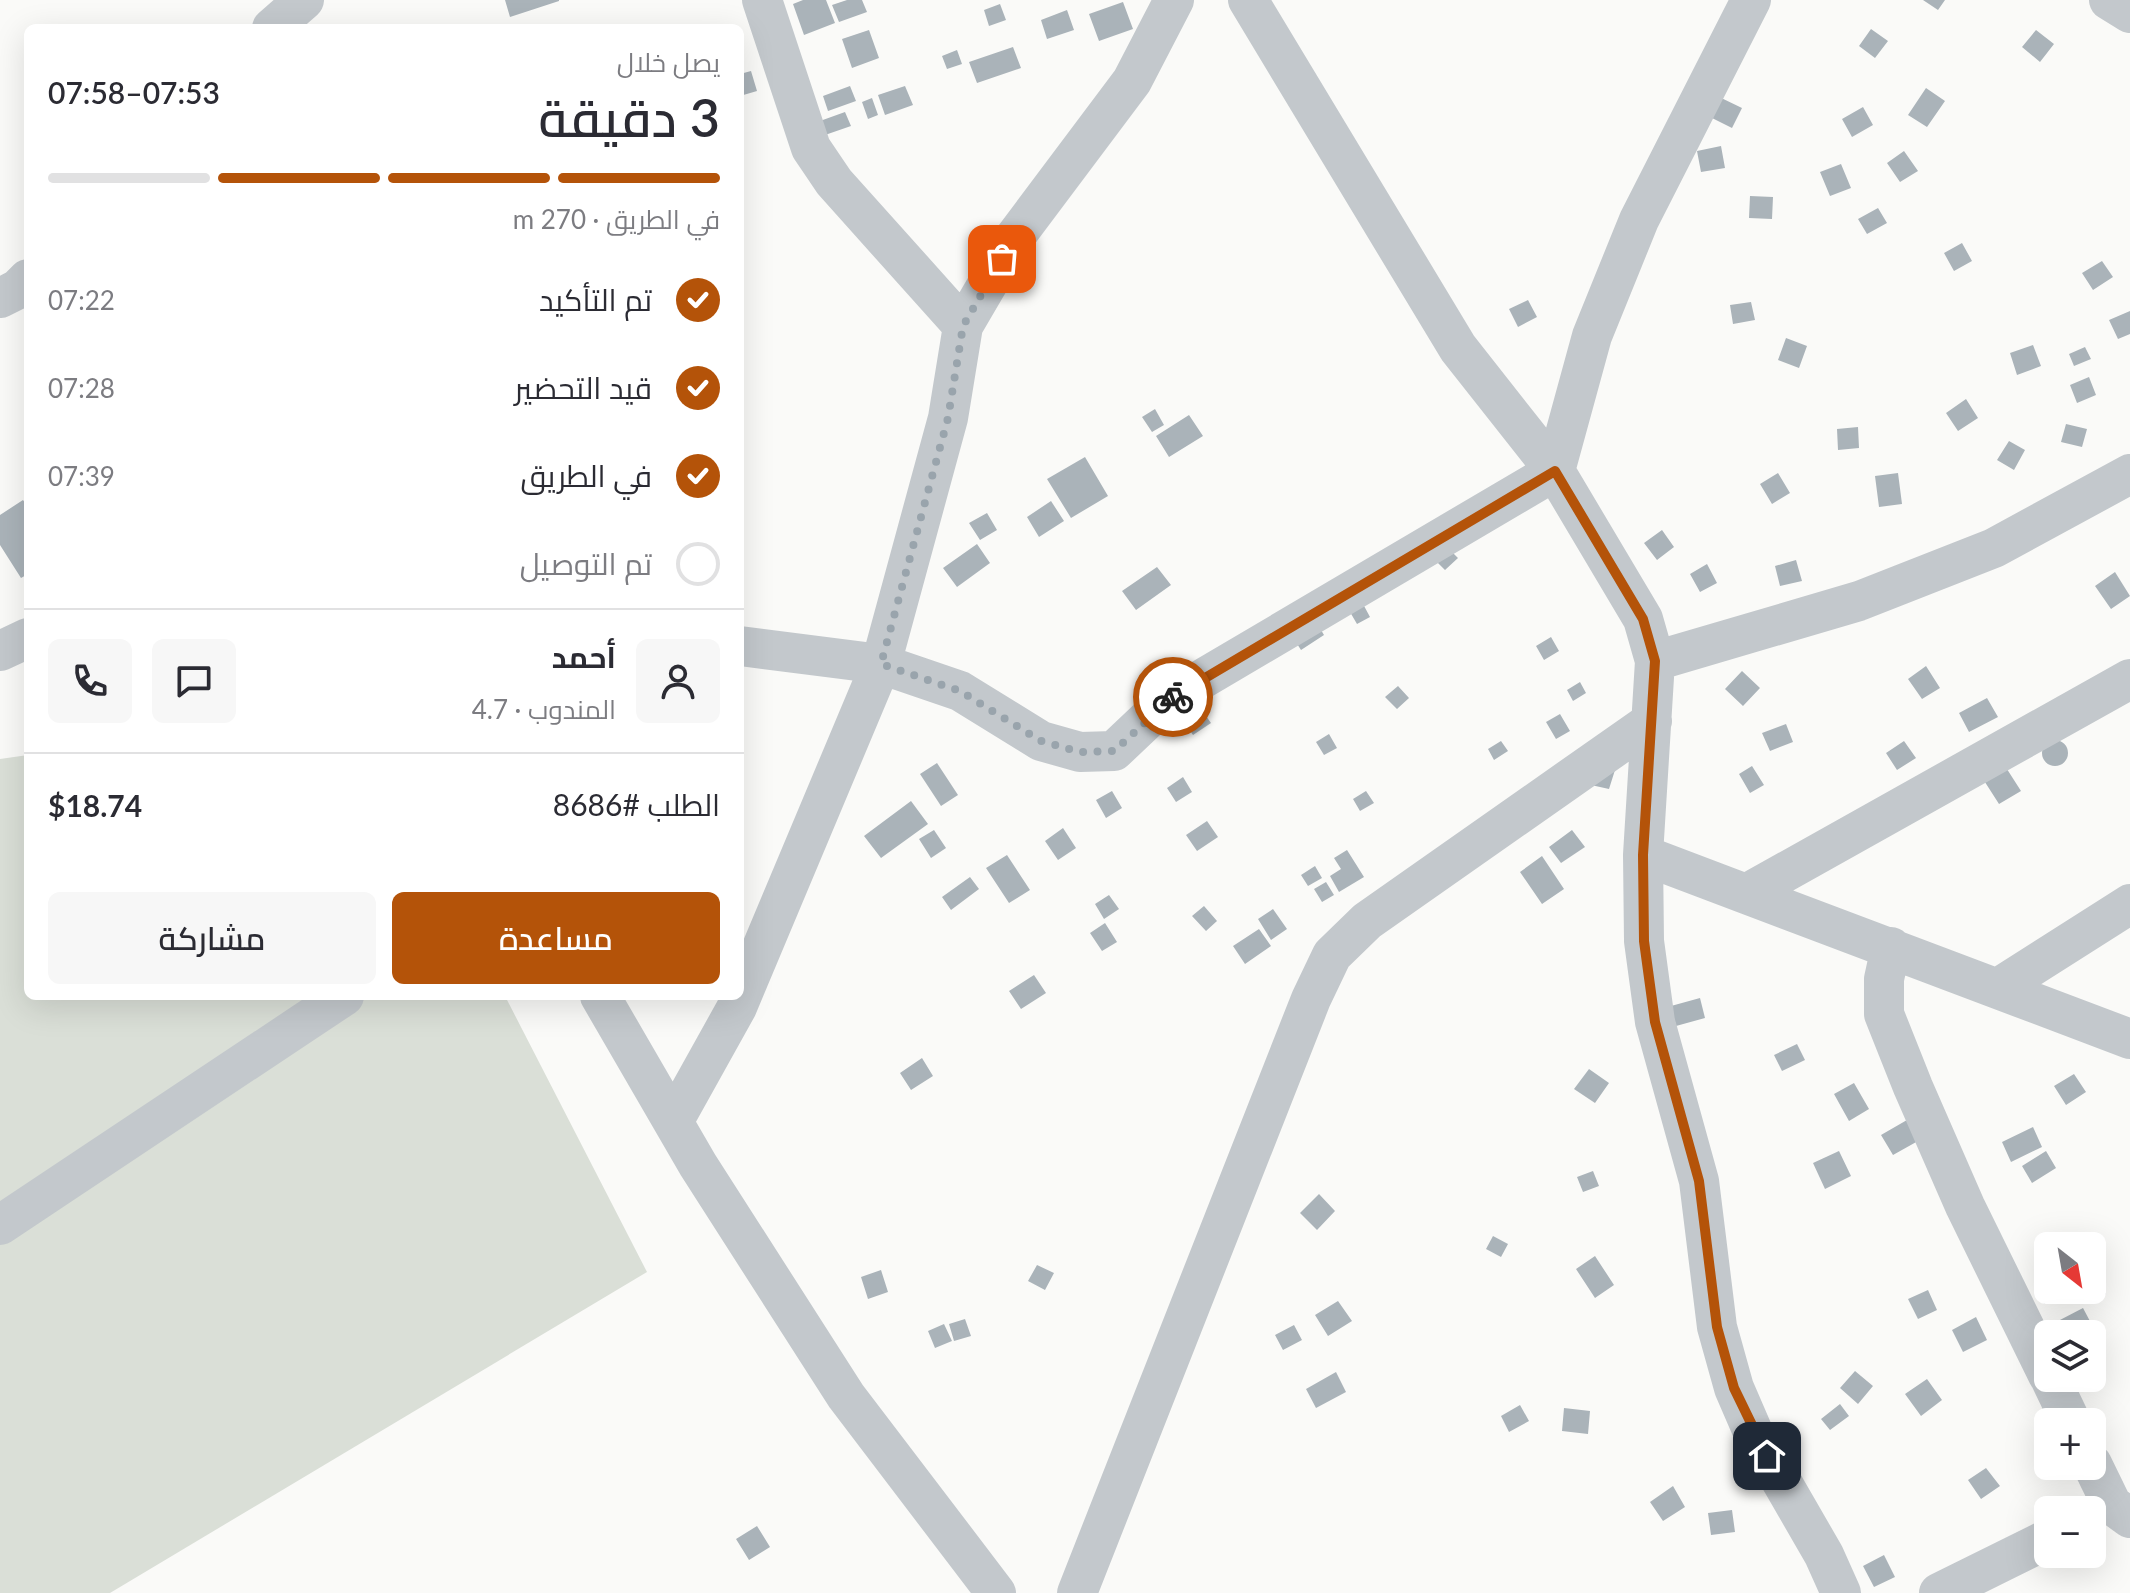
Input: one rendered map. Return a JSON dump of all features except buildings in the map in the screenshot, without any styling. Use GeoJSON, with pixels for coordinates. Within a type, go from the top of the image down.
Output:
{"type":"FeatureCollection","features":[{"type":"Feature","properties":{"kind":"street"},"geometry":{"type":"LineString","coordinates":[[277,24],[304,0]]}},
{"type":"Feature","properties":{"kind":"street"},"geometry":{"type":"LineString","coordinates":[[762,0],[811,148],[834,182],[963,326]]}},
{"type":"Feature","properties":{"kind":"street"},"geometry":{"type":"LineString","coordinates":[[744,990],[881,664],[948,418],[963,326],[1015,237],[1132,81],[1174,0]]}},
{"type":"Feature","properties":{"kind":"street"},"geometry":{"type":"LineString","coordinates":[[1248,0],[1458,348],[1555,471],[1643,619],[1655,661],[1643,855],[1644,941],[1655,1022],[1699,1181],[1721,1342],[1734,1388],[1753,1432],[1824,1555],[1841,1593]]}},
{"type":"Feature","properties":{"kind":"street"},"geometry":{"type":"LineString","coordinates":[[744,647],[881,664],[960,691],[1041,741],[1080,752],[1114,751],[1170,698],[1555,471],[1592,336],[1633,234],[1751,0]]}},
{"type":"Feature","properties":{"kind":"street"},"geometry":{"type":"LineString","coordinates":[[2109,0],[2130,13]]}},
{"type":"Feature","properties":{"kind":"street"},"geometry":{"type":"LineString","coordinates":[[0,298],[24,283]]}},
{"type":"Feature","properties":{"kind":"street"},"geometry":{"type":"LineString","coordinates":[[1655,661],[1859,601],[1994,548],[2130,474]]}},
{"type":"Feature","properties":{"kind":"street"},"geometry":{"type":"LineString","coordinates":[[0,651],[24,640]]}},
{"type":"Feature","properties":{"kind":"street"},"geometry":{"type":"LineString","coordinates":[[1746,894],[2130,679]]}},
{"type":"Feature","properties":{"kind":"street"},"geometry":{"type":"LineString","coordinates":[[1077,1593],[1305,1014],[1332,955],[1367,921],[1652,721]]}},
{"type":"Feature","properties":{"kind":"street"},"geometry":{"type":"LineString","coordinates":[[1643,855],[2130,1039]]}},
{"type":"Feature","properties":{"kind":"street"},"geometry":{"type":"LineString","coordinates":[[1998,988],[2130,904]]}},
{"type":"Feature","properties":{"kind":"street"},"geometry":{"type":"LineString","coordinates":[[1891,947],[1884,979],[1884,1014],[1965,1206],[2034,1346]]}},
{"type":"Feature","properties":{"kind":"street"},"geometry":{"type":"LineString","coordinates":[[0,1225],[338,1000]]}},
{"type":"Feature","properties":{"kind":"street"},"geometry":{"type":"LineString","coordinates":[[602,1000],[673,1122],[846,1396],[996,1593]]}},
{"type":"Feature","properties":{"kind":"street"},"geometry":{"type":"LineString","coordinates":[[673,1122],[740,1000]]}},
{"type":"Feature","properties":{"kind":"street"},"geometry":{"type":"LineString","coordinates":[[2098,1480],[2111,1513]]}},
{"type":"Feature","properties":{"kind":"street"},"geometry":{"type":"LineString","coordinates":[[1939,1593],[2034,1546]]}},
{"type":"Feature","properties":{"kind":"shaded area"},"geometry":{"type":"Polygon","coordinates":[[[24,756],[24,1000],[507,1000],[647,1272],[110,1593],[0,1593],[0,759],[24,756]]]}},
{"type":"Feature","properties":{"kind":"way so far"},"geometry":{"type":"LineString","coordinates":[[1002,259],[963,326],[948,418],[881,664],[960,691],[1041,741],[1080,752],[1114,751],[1173,697]]}},
{"type":"Feature","properties":{"kind":"route"},"geometry":{"type":"LineString","coordinates":[[1173,697],[1555,471],[1643,619],[1655,661],[1643,855],[1644,941],[1655,1022],[1699,1181],[1717,1327],[1734,1388],[1767,1456]]}}]}
